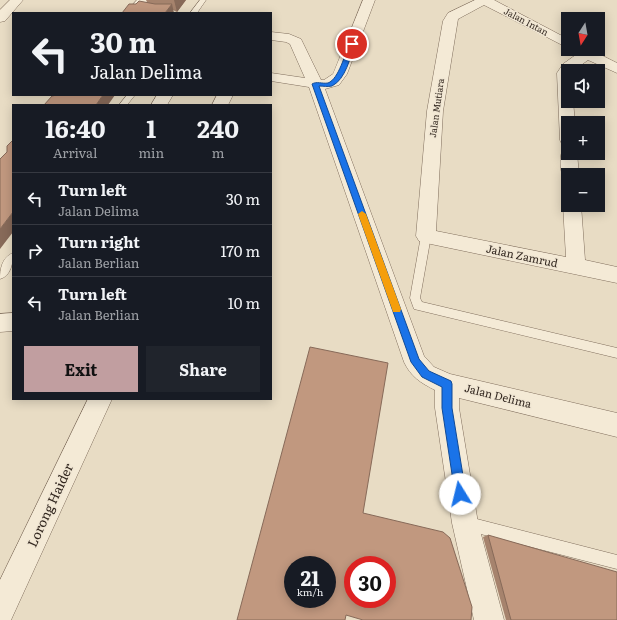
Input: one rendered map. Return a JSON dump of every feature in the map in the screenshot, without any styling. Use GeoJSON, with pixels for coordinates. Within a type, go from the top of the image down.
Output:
{"type":"FeatureCollection","features":[{"type":"Feature","properties":{"kind":"street"},"geometry":{"type":"LineString","coordinates":[[0,18],[17,0]]}},
{"type":"Feature","properties":{"kind":"street"},"geometry":{"type":"LineString","coordinates":[[272,77],[315,84],[329,84],[335,81],[340,74],[369,0]]}},
{"type":"Feature","properties":{"kind":"street","name":"Jalan Intan"},"geometry":{"type":"LineString","coordinates":[[485,0],[561,40]]}},
{"type":"Feature","properties":{"kind":"street","name":"Jalan Mutiara"},"geometry":{"type":"LineString","coordinates":[[426,236],[435,111],[450,20],[453,16],[485,0]]}},
{"type":"Feature","properties":{"kind":"street","name":"Jalan Delima"},"geometry":{"type":"LineString","coordinates":[[272,36],[289,38],[296,42],[315,84],[415,362],[426,374],[447,384],[617,425]]}},
{"type":"Feature","properties":{"kind":"street"},"geometry":{"type":"LineString","coordinates":[[567,116],[564,74],[566,69],[579,56]]}},
{"type":"Feature","properties":{"kind":"street"},"geometry":{"type":"LineString","coordinates":[[592,56],[617,69]]}},
{"type":"Feature","properties":{"kind":"street"},"geometry":{"type":"LineString","coordinates":[[572,212],[576,267]]}},
{"type":"Feature","properties":{"kind":"street","name":"Jalan Zamrud"},"geometry":{"type":"LineString","coordinates":[[426,236],[617,276]]}},
{"type":"Feature","properties":{"kind":"street"},"geometry":{"type":"LineString","coordinates":[[0,323],[12,322]]}},
{"type":"Feature","properties":{"kind":"street"},"geometry":{"type":"LineString","coordinates":[[447,384],[447,408],[464,523],[489,620]]}},
{"type":"Feature","properties":{"kind":"street","name":"Lorong Haider"},"geometry":{"type":"LineString","coordinates":[[0,611],[100,400]]}},
{"type":"Feature","properties":{"kind":"lane"},"geometry":{"type":"LineString","coordinates":[[194,12],[204,0]]}},
{"type":"Feature","properties":{"kind":"lane"},"geometry":{"type":"LineString","coordinates":[[124,104],[130,96]]}},
{"type":"Feature","properties":{"kind":"lane"},"geometry":{"type":"LineString","coordinates":[[426,236],[415,298],[418,306],[617,353]]}},
{"type":"Feature","properties":{"kind":"lane"},"geometry":{"type":"LineString","coordinates":[[0,275],[12,258]]}},
{"type":"Feature","properties":{"kind":"lane"},"geometry":{"type":"LineString","coordinates":[[464,523],[617,562]]}},
{"type":"Feature","properties":{"kind":"building"},"geometry":{"type":"Polygon","coordinates":[[[139,1],[155,4],[172,4],[166,12],[123,12],[129,4],[136,4],[139,1]]]}},
{"type":"Feature","properties":{"kind":"building"},"geometry":{"type":"Polygon","coordinates":[[[52,96],[102,96],[97,104],[45,104],[52,96]]]}},
{"type":"Feature","properties":{"kind":"building"},"geometry":{"type":"Polygon","coordinates":[[[12,141],[12,213],[0,229],[0,159],[7,152],[7,146],[12,141]]]}},
{"type":"Feature","properties":{"kind":"building"},"geometry":{"type":"Polygon","coordinates":[[[310,347],[388,363],[363,513],[443,532],[450,538],[472,607],[471,620],[363,620],[346,615],[345,620],[237,620],[310,347]]]}},
{"type":"Feature","properties":{"kind":"building"},"geometry":{"type":"Polygon","coordinates":[[[488,535],[617,572],[617,620],[511,620],[488,535]]]}},
{"type":"Feature","properties":{"kind":"slow traffic"},"geometry":{"type":"LineString","coordinates":[[362,214],[397,309]]}},
{"type":"Feature","properties":{"kind":"route"},"geometry":{"type":"LineString","coordinates":[[352,44],[340,74],[335,81],[324,85],[315,84],[415,362],[426,374],[447,384],[447,408],[460,494]]}}]}
